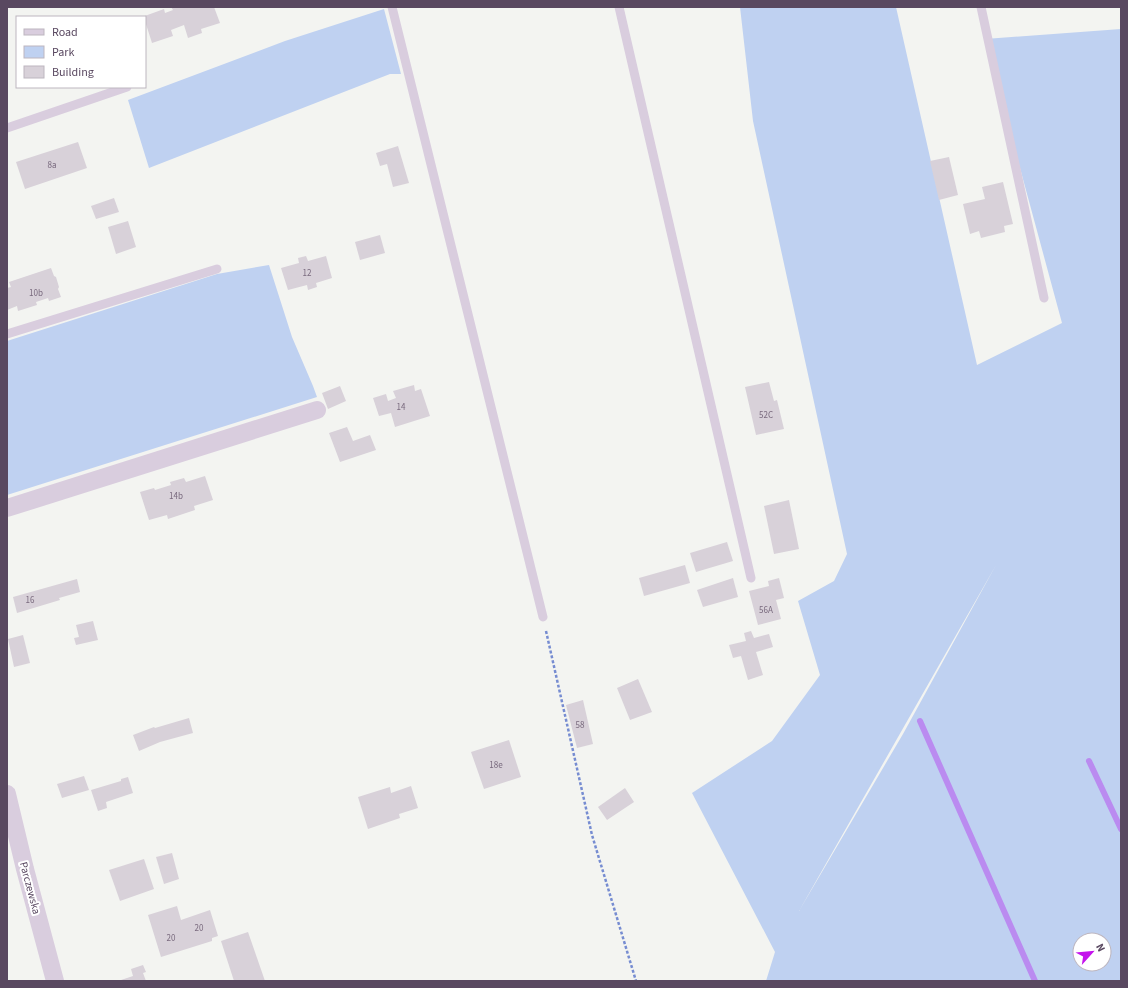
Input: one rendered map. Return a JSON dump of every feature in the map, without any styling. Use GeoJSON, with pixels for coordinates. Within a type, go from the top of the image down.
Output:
{"type":"FeatureCollection","features":[{"type":"Feature","properties":{"kind":"street"},"geometry":{"type":"LineString","coordinates":[[7,508],[317,410]]}},
{"type":"Feature","properties":{"kind":"street","name":"Parczewska"},"geometry":{"type":"LineString","coordinates":[[7,794],[11,830],[55,981]]}},
{"type":"Feature","properties":{"kind":"lane"},"geometry":{"type":"LineString","coordinates":[[392,7],[543,617]]}},
{"type":"Feature","properties":{"kind":"lane"},"geometry":{"type":"LineString","coordinates":[[619,7],[750,578]]}},
{"type":"Feature","properties":{"kind":"lane"},"geometry":{"type":"LineString","coordinates":[[981,7],[1044,298]]}},
{"type":"Feature","properties":{"kind":"lane"},"geometry":{"type":"LineString","coordinates":[[7,128],[124,88]]}},
{"type":"Feature","properties":{"kind":"lane"},"geometry":{"type":"LineString","coordinates":[[7,334],[217,270]]}},
{"type":"Feature","properties":{"kind":"path"},"geometry":{"type":"LineString","coordinates":[[543,617],[592,835],[636,981]]}},
{"type":"Feature","properties":{"kind":"green space"},"geometry":{"type":"Polygon","coordinates":[[[740,7],[896,7],[977,365],[1062,323],[985,39],[1121,29],[1121,981],[766,981],[775,952],[692,793],[772,741],[820,675],[798,601],[834,581],[847,554],[753,121],[740,7]],[[996,565],[799,911],[903,734],[996,565]]]}},
{"type":"Feature","properties":{"kind":"green space"},"geometry":{"type":"Polygon","coordinates":[[[384,9],[401,74],[390,74],[149,168],[128,100],[285,41],[384,9]]]}},
{"type":"Feature","properties":{"kind":"green space"},"geometry":{"type":"Polygon","coordinates":[[[269,265],[292,337],[317,397],[7,495],[7,341],[217,274],[269,265]]]}},
{"type":"Feature","properties":{"kind":"building"},"geometry":{"type":"Polygon","coordinates":[[[171,7],[214,7],[220,23],[201,29],[202,33],[188,38],[184,25],[171,30],[173,36],[152,43],[146,24],[146,16],[145,16],[164,9],[165,13],[173,10],[171,7]]]}},
{"type":"Feature","properties":{"kind":"building"},"geometry":{"type":"Polygon","coordinates":[[[78,142],[87,168],[25,189],[16,162],[78,142]]]}},
{"type":"Feature","properties":{"kind":"building"},"geometry":{"type":"Polygon","coordinates":[[[398,146],[409,183],[393,187],[387,164],[380,166],[376,153],[398,146]]]}},
{"type":"Feature","properties":{"kind":"building"},"geometry":{"type":"Polygon","coordinates":[[[949,157],[958,195],[939,200],[930,161],[949,157]]]}},
{"type":"Feature","properties":{"kind":"building"},"geometry":{"type":"Polygon","coordinates":[[[1003,182],[1013,224],[1004,226],[1005,232],[981,238],[979,231],[970,234],[963,204],[985,199],[982,187],[1003,182]]]}},
{"type":"Feature","properties":{"kind":"building"},"geometry":{"type":"Polygon","coordinates":[[[114,198],[119,212],[96,219],[91,206],[114,198]]]}},
{"type":"Feature","properties":{"kind":"building"},"geometry":{"type":"Polygon","coordinates":[[[128,221],[136,247],[116,254],[108,227],[128,221]]]}},
{"type":"Feature","properties":{"kind":"building"},"geometry":{"type":"Polygon","coordinates":[[[380,235],[385,253],[360,260],[355,242],[380,235]]]}},
{"type":"Feature","properties":{"kind":"building"},"geometry":{"type":"Polygon","coordinates":[[[306,256],[308,261],[326,256],[332,278],[316,283],[317,287],[308,290],[307,285],[288,290],[281,268],[299,263],[298,258],[306,256]]]}},
{"type":"Feature","properties":{"kind":"building"},"geometry":{"type":"Polygon","coordinates":[[[51,268],[54,276],[56,277],[61,297],[49,301],[48,298],[36,302],[37,305],[18,311],[17,306],[7,310],[7,288],[11,287],[9,282],[51,268]]]}},
{"type":"Feature","properties":{"kind":"building"},"geometry":{"type":"Polygon","coordinates":[[[769,382],[774,401],[777,400],[784,429],[756,435],[745,387],[769,382]]]}},
{"type":"Feature","properties":{"kind":"building"},"geometry":{"type":"Polygon","coordinates":[[[414,385],[415,391],[421,389],[430,416],[395,427],[391,413],[379,416],[373,398],[386,394],[388,401],[396,398],[393,391],[414,385]]]}},
{"type":"Feature","properties":{"kind":"building"},"geometry":{"type":"Polygon","coordinates":[[[340,386],[346,401],[328,409],[322,393],[340,386]]]}},
{"type":"Feature","properties":{"kind":"building"},"geometry":{"type":"Polygon","coordinates":[[[347,427],[353,441],[370,435],[376,450],[340,462],[329,433],[347,427]]]}},
{"type":"Feature","properties":{"kind":"building"},"geometry":{"type":"Polygon","coordinates":[[[205,476],[213,500],[194,506],[195,510],[168,519],[167,515],[149,520],[140,492],[154,488],[155,490],[171,485],[170,482],[184,478],[186,482],[205,476]]]}},
{"type":"Feature","properties":{"kind":"building"},"geometry":{"type":"Polygon","coordinates":[[[789,500],[799,549],[774,554],[764,506],[789,500]]]}},
{"type":"Feature","properties":{"kind":"building"},"geometry":{"type":"Polygon","coordinates":[[[727,542],[733,561],[696,572],[690,553],[727,542]]]}},
{"type":"Feature","properties":{"kind":"building"},"geometry":{"type":"Polygon","coordinates":[[[685,565],[690,583],[644,596],[639,578],[685,565]]]}},
{"type":"Feature","properties":{"kind":"building"},"geometry":{"type":"Polygon","coordinates":[[[733,578],[738,597],[703,607],[697,590],[733,578]]]}},
{"type":"Feature","properties":{"kind":"building"},"geometry":{"type":"Polygon","coordinates":[[[779,578],[784,598],[776,600],[781,619],[758,625],[749,591],[769,586],[768,581],[779,578]]]}},
{"type":"Feature","properties":{"kind":"building"},"geometry":{"type":"Polygon","coordinates":[[[77,579],[80,592],[59,598],[60,600],[17,613],[13,597],[77,579]]]}},
{"type":"Feature","properties":{"kind":"building"},"geometry":{"type":"Polygon","coordinates":[[[93,621],[98,640],[76,645],[74,638],[79,637],[76,625],[93,621]]]}},
{"type":"Feature","properties":{"kind":"building"},"geometry":{"type":"Polygon","coordinates":[[[751,631],[754,638],[769,634],[773,647],[756,652],[763,675],[748,680],[741,656],[733,658],[729,645],[746,641],[744,633],[751,631]]]}},
{"type":"Feature","properties":{"kind":"building"},"geometry":{"type":"Polygon","coordinates":[[[23,635],[30,663],[14,667],[8,639],[23,635]]]}},
{"type":"Feature","properties":{"kind":"building"},"geometry":{"type":"Polygon","coordinates":[[[638,679],[652,712],[630,720],[617,688],[638,679]]]}},
{"type":"Feature","properties":{"kind":"building"},"geometry":{"type":"Polygon","coordinates":[[[583,700],[593,744],[577,748],[566,705],[583,700]]]}},
{"type":"Feature","properties":{"kind":"building"},"geometry":{"type":"Polygon","coordinates":[[[189,718],[193,733],[160,742],[139,751],[133,735],[154,727],[155,728],[189,718]]]}},
{"type":"Feature","properties":{"kind":"building"},"geometry":{"type":"Polygon","coordinates":[[[509,740],[521,777],[484,789],[471,752],[509,740]]]}},
{"type":"Feature","properties":{"kind":"building"},"geometry":{"type":"Polygon","coordinates":[[[84,776],[89,790],[62,798],[57,784],[84,776]]]}},
{"type":"Feature","properties":{"kind":"building"},"geometry":{"type":"Polygon","coordinates":[[[128,777],[133,793],[106,802],[107,808],[98,811],[91,790],[121,781],[121,779],[128,777]]]}},
{"type":"Feature","properties":{"kind":"building"},"geometry":{"type":"Polygon","coordinates":[[[411,786],[418,808],[399,814],[400,818],[368,829],[358,797],[390,787],[391,793],[411,786]]]}},
{"type":"Feature","properties":{"kind":"building"},"geometry":{"type":"Polygon","coordinates":[[[625,788],[634,802],[607,820],[598,807],[625,788]]]}},
{"type":"Feature","properties":{"kind":"building"},"geometry":{"type":"Polygon","coordinates":[[[172,853],[179,879],[164,884],[156,857],[172,853]]]}},
{"type":"Feature","properties":{"kind":"building"},"geometry":{"type":"Polygon","coordinates":[[[144,859],[154,889],[120,901],[109,870],[144,859]]]}},
{"type":"Feature","properties":{"kind":"building"},"geometry":{"type":"Polygon","coordinates":[[[177,906],[181,920],[210,910],[218,936],[212,938],[212,941],[161,957],[148,915],[177,906]]]}},
{"type":"Feature","properties":{"kind":"building"},"geometry":{"type":"Polygon","coordinates":[[[248,932],[265,981],[234,981],[221,941],[248,932]]]}},
{"type":"Feature","properties":{"kind":"building"},"geometry":{"type":"Polygon","coordinates":[[[143,965],[146,972],[143,973],[146,981],[118,981],[133,976],[131,969],[143,965]]]}},
{"type":"Feature","properties":{"kind":"waterway"},"geometry":{"type":"LineString","coordinates":[[920,721],[1035,981]]}},
{"type":"Feature","properties":{"kind":"waterway"},"geometry":{"type":"LineString","coordinates":[[1089,761],[1121,829]]}}]}
